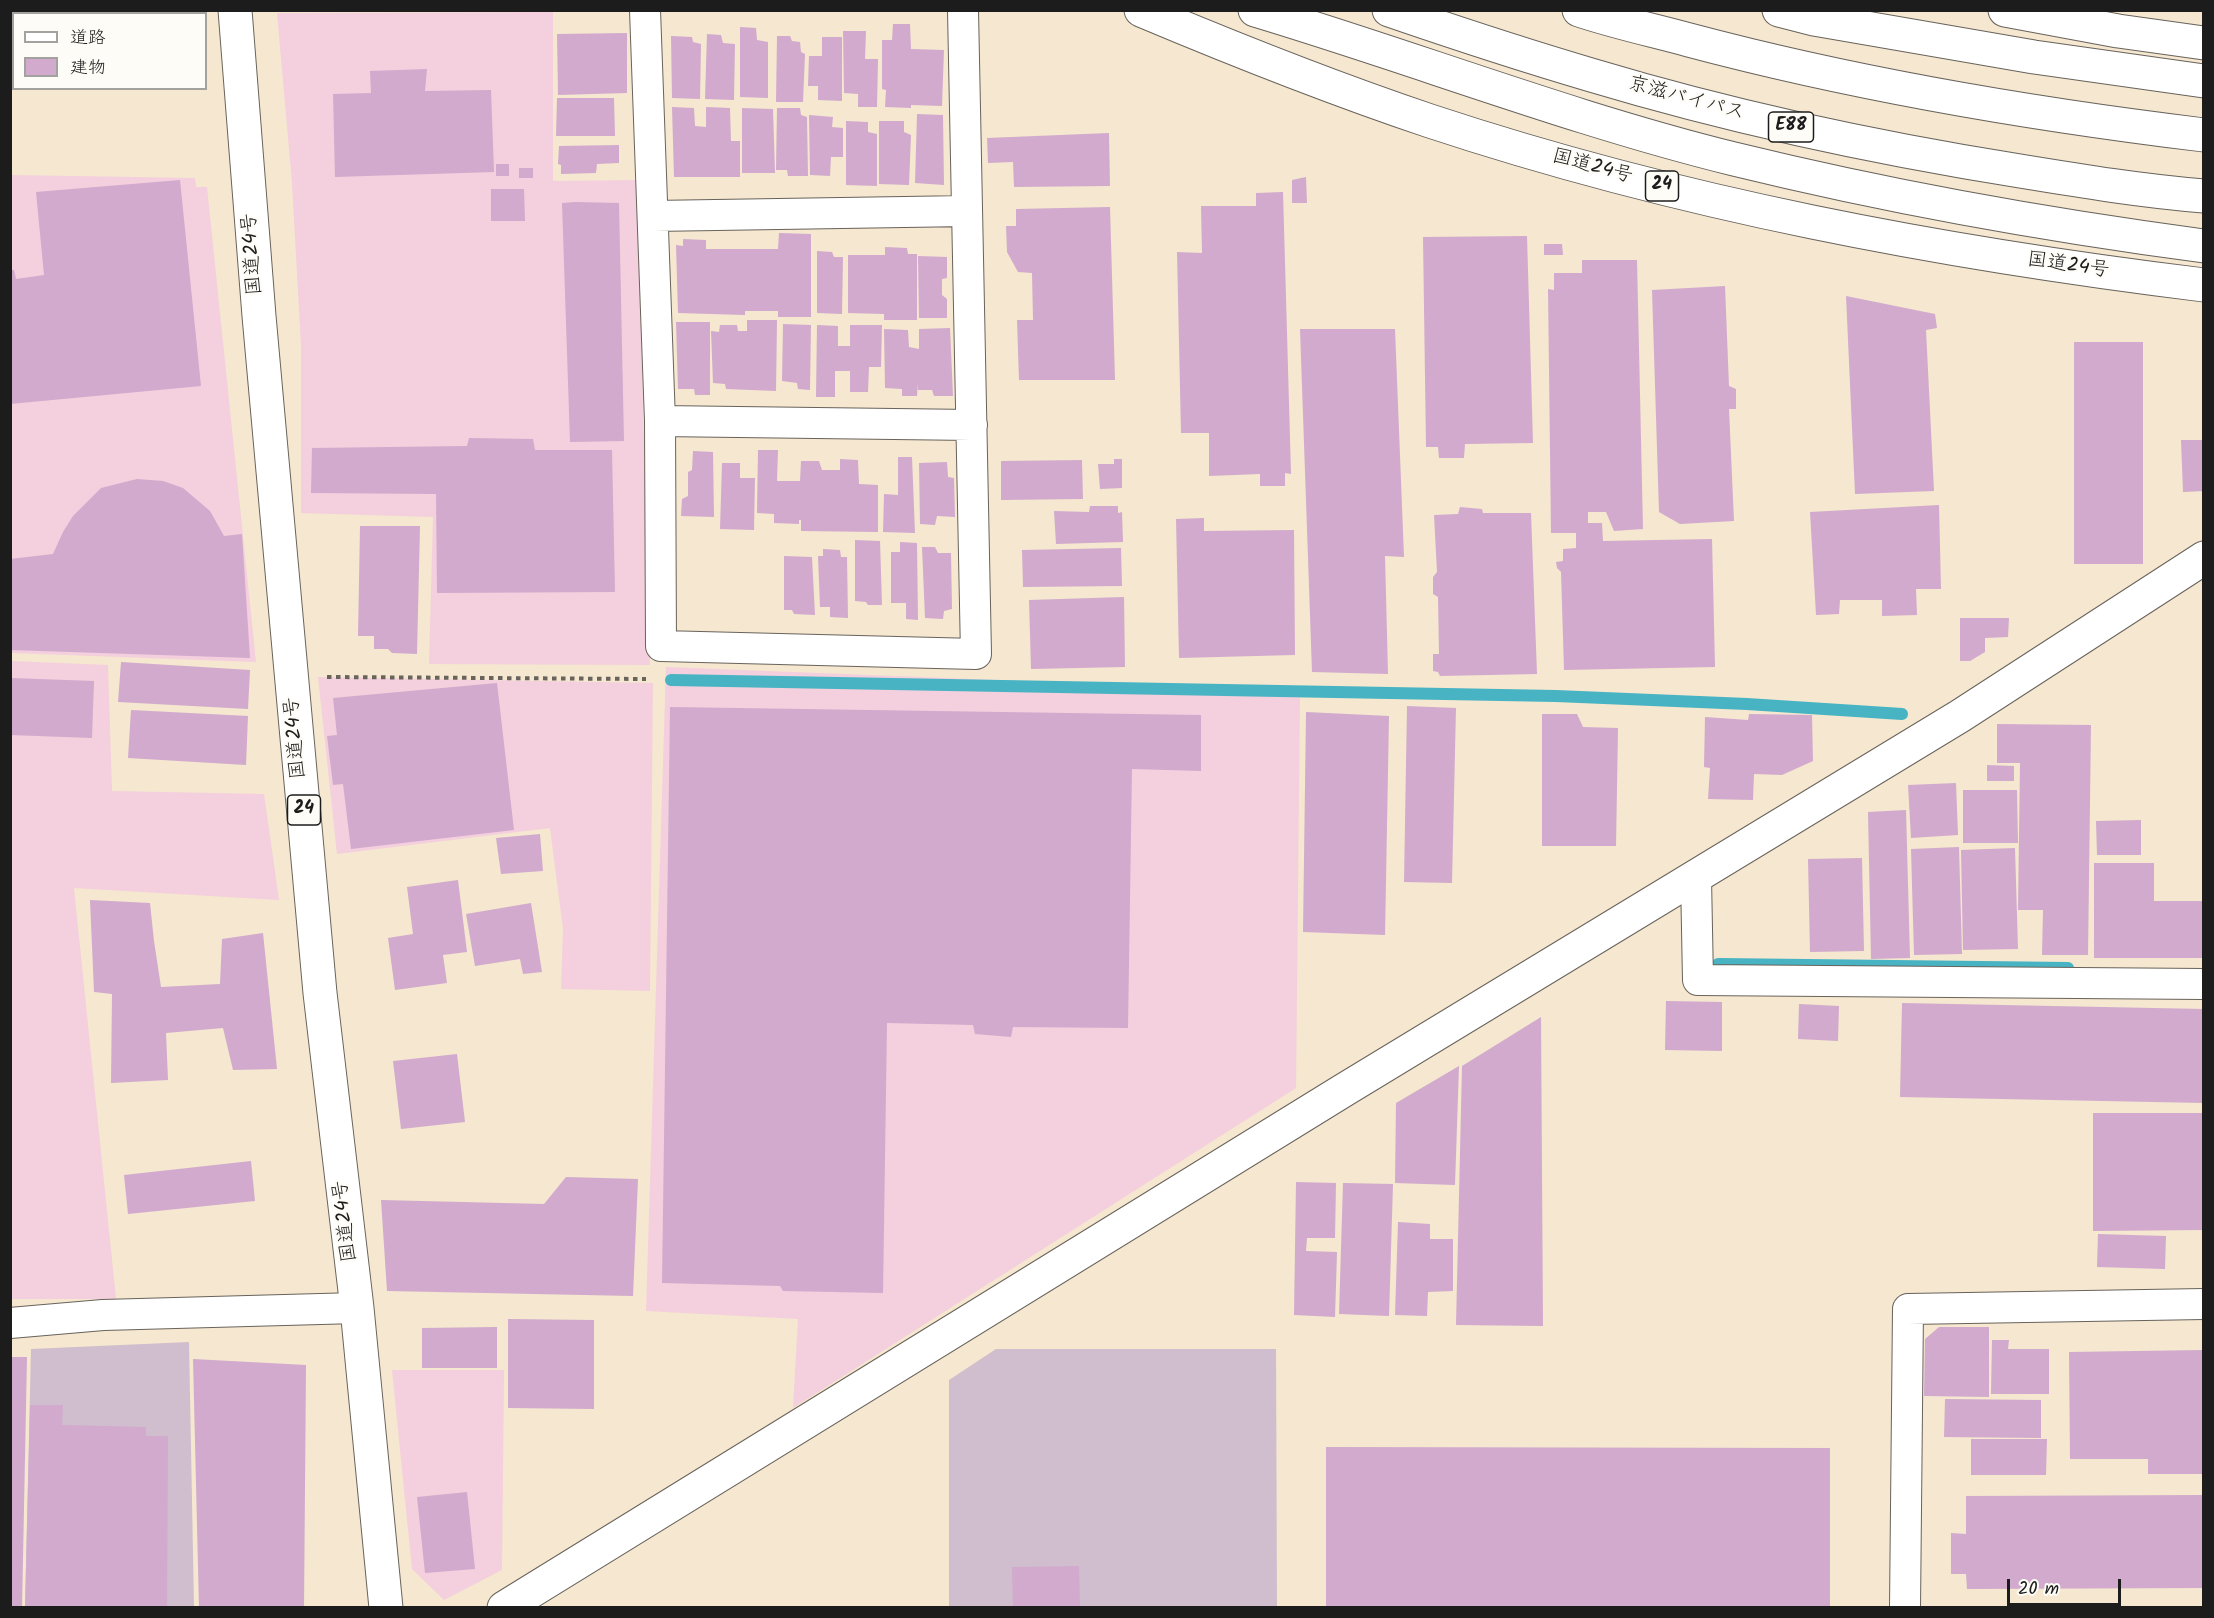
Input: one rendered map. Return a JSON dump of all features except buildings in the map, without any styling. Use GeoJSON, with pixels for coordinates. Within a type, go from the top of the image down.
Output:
{"type":"FeatureCollection","features":[{"type":"Feature","properties":{"kind":"main road","name":"国道24号"},"geometry":{"type":"LineString","coordinates":[[235,10],[259,316],[320,993],[357,1308],[386,1608]]}},
{"type":"Feature","properties":{"kind":"main road","name":"国道24号"},"geometry":{"type":"LineString","coordinates":[[1141,10],[1286,70],[1421,117],[1599,170],[1863,233],[2026,262],[2204,285]]}},
{"type":"Feature","properties":{"kind":"main road"},"geometry":{"type":"LineString","coordinates":[[1255,10],[1615,125],[1733,159],[1967,210],[2204,246]]}},
{"type":"Feature","properties":{"kind":"main road","name":"京滋バイパス"},"geometry":{"type":"LineString","coordinates":[[1389,10],[1593,76],[1715,109],[1833,137],[1960,162],[2083,182],[2204,196]]}},
{"type":"Feature","properties":{"kind":"main road"},"geometry":{"type":"LineString","coordinates":[[1579,10],[1727,50],[1869,83],[2006,108],[2204,135]]}},
{"type":"Feature","properties":{"kind":"main road"},"geometry":{"type":"LineString","coordinates":[[1779,10],[1825,21],[2034,57],[2204,81]]}},
{"type":"Feature","properties":{"kind":"main road"},"geometry":{"type":"LineString","coordinates":[[2005,10],[2118,31],[2204,43]]}},
{"type":"Feature","properties":{"kind":"main road"},"geometry":{"type":"LineString","coordinates":[[504,1608],[1334,1097],[1960,716],[2204,558]]}},
{"type":"Feature","properties":{"kind":"street"},"geometry":{"type":"LineString","coordinates":[[645,10],[660,421],[661,646],[976,654],[963,10]]}},
{"type":"Feature","properties":{"kind":"street"},"geometry":{"type":"LineString","coordinates":[[653,216],[968,211]]}},
{"type":"Feature","properties":{"kind":"street"},"geometry":{"type":"LineString","coordinates":[[660,421],[972,425]]}},
{"type":"Feature","properties":{"kind":"street"},"geometry":{"type":"LineString","coordinates":[[1696,878],[1698,980],[2204,984]]}},
{"type":"Feature","properties":{"kind":"street"},"geometry":{"type":"LineString","coordinates":[[1905,1608],[1908,1309],[2204,1304]]}},
{"type":"Feature","properties":{"kind":"street"},"geometry":{"type":"LineString","coordinates":[[10,1323],[103,1315],[357,1308]]}},
{"type":"Feature","properties":{"kind":"path"},"geometry":{"type":"LineString","coordinates":[[323,677],[658,679],[661,646]]}},
{"type":"Feature","properties":{"kind":"shaded area"},"geometry":{"type":"Polygon","coordinates":[[[553,12],[553,181],[637,180],[650,665],[429,664],[433,517],[301,513],[301,346],[292,183],[277,13],[553,12]]]}},
{"type":"Feature","properties":{"kind":"shaded area"},"geometry":{"type":"Polygon","coordinates":[[[11,175],[195,178],[196,187],[207,187],[256,662],[11,653],[11,175]]]}},
{"type":"Feature","properties":{"kind":"shaded area"},"geometry":{"type":"Polygon","coordinates":[[[11,661],[108,665],[112,791],[264,794],[279,900],[74,888],[116,1299],[11,1299],[11,661]]]}},
{"type":"Feature","properties":{"kind":"shaded area"},"geometry":{"type":"Polygon","coordinates":[[[666,667],[1300,692],[1296,1088],[793,1408],[798,1319],[646,1311],[666,667]]]}},
{"type":"Feature","properties":{"kind":"shaded area"},"geometry":{"type":"Polygon","coordinates":[[[318,677],[653,683],[650,991],[561,989],[563,929],[550,828],[337,854],[318,677]]]}},
{"type":"Feature","properties":{"kind":"shaded area"},"geometry":{"type":"Polygon","coordinates":[[[189,1342],[194,1607],[25,1608],[31,1349],[189,1342]]]}},
{"type":"Feature","properties":{"kind":"shaded area"},"geometry":{"type":"Polygon","coordinates":[[[996,1349],[1276,1349],[1277,1607],[949,1607],[949,1380],[996,1349]]]}},
{"type":"Feature","properties":{"kind":"shaded area"},"geometry":{"type":"Polygon","coordinates":[[[392,1370],[504,1370],[502,1570],[444,1600],[412,1569],[392,1370]]]}},
{"type":"Feature","properties":{"kind":"waterway"},"geometry":{"type":"LineString","coordinates":[[671,680],[1556,696],[1747,704],[1902,714]]}},
{"type":"Feature","properties":{"kind":"waterway"},"geometry":{"type":"LineString","coordinates":[[1718,964],[2068,968]]}}]}
